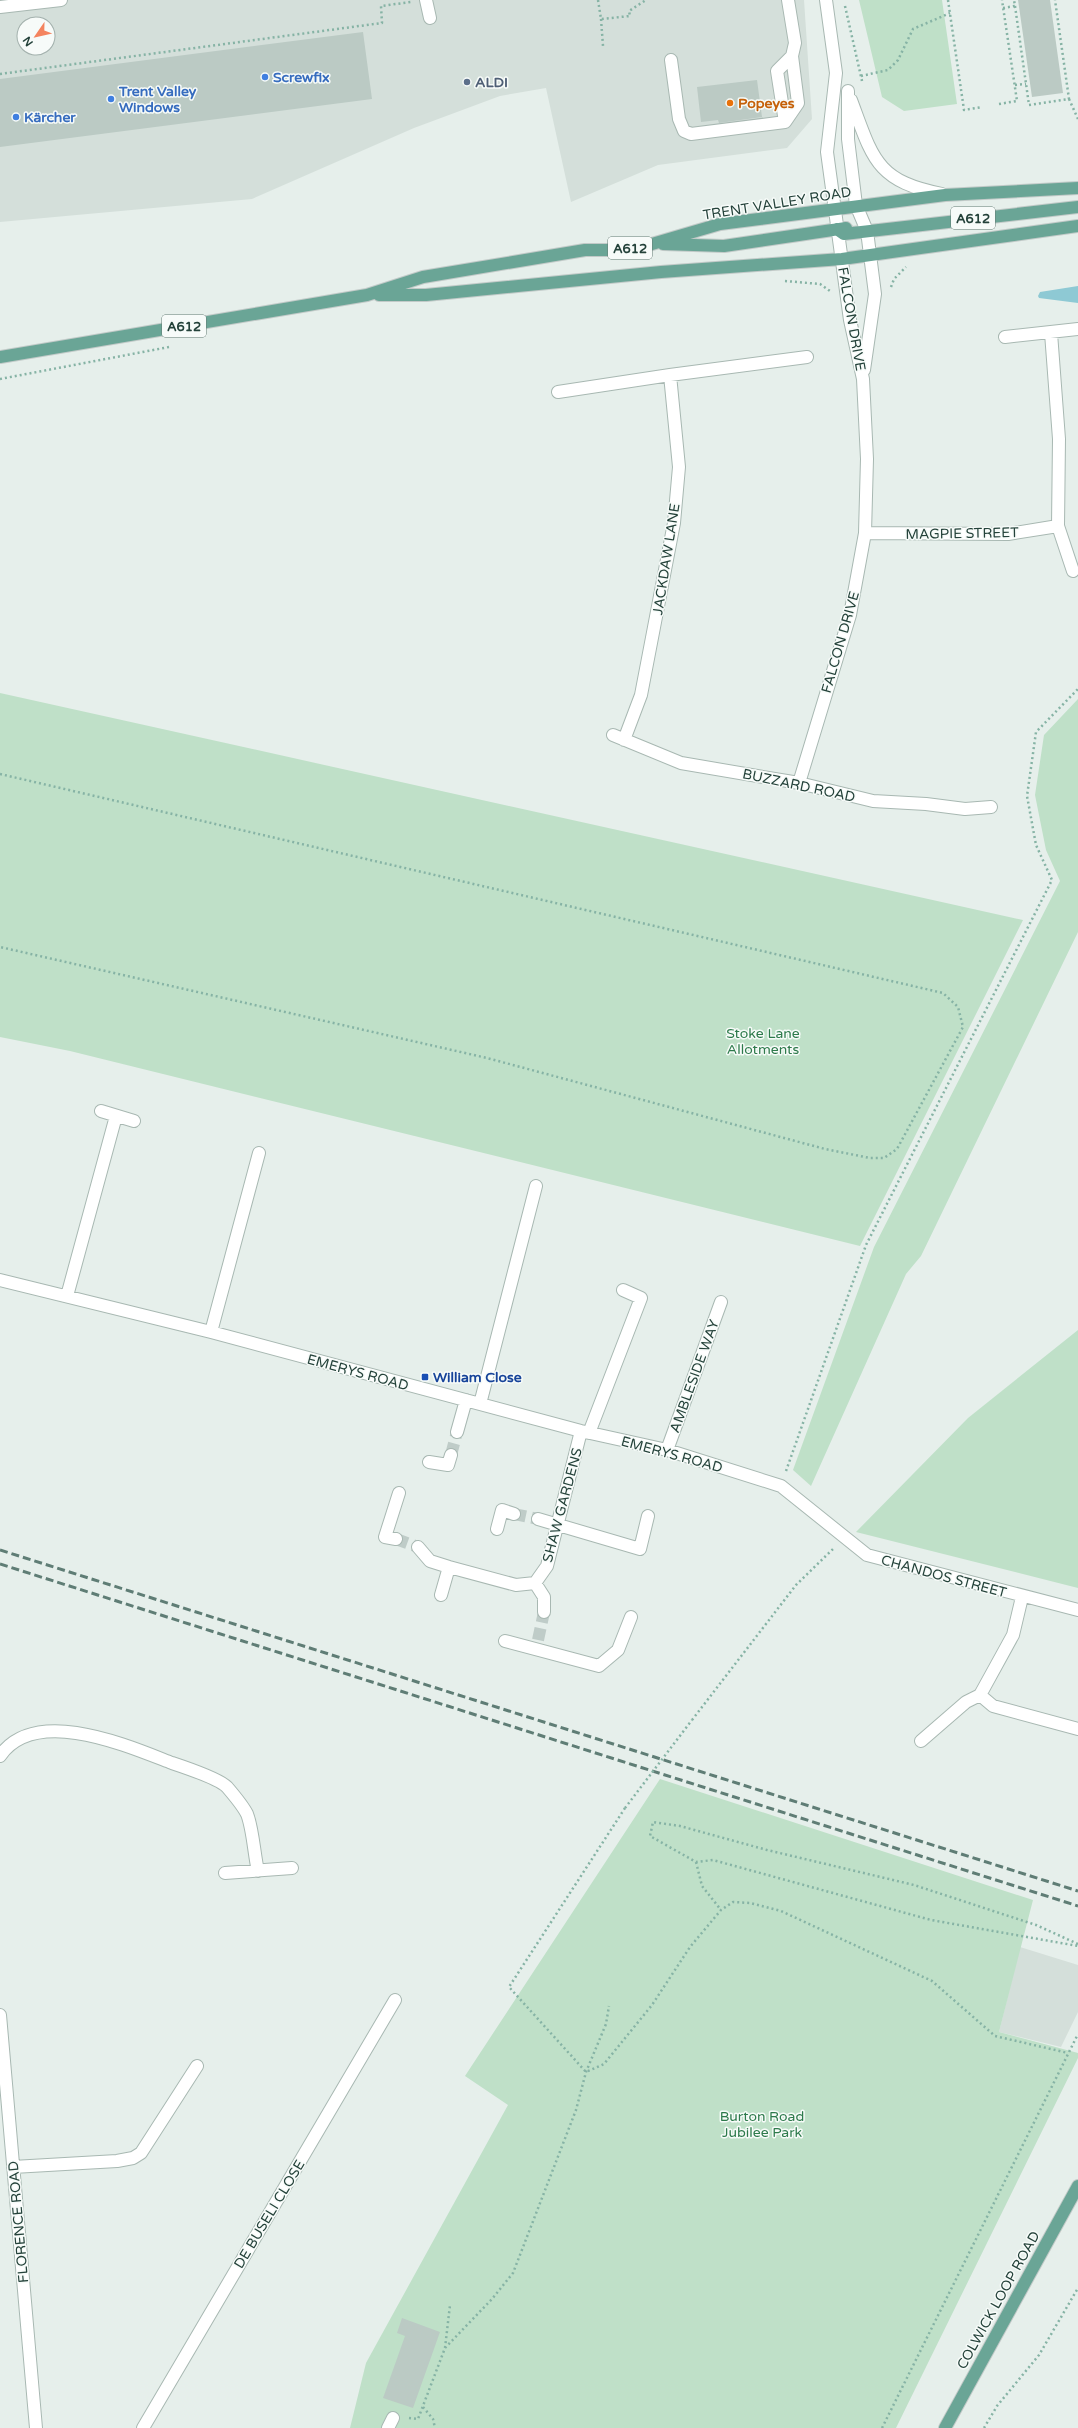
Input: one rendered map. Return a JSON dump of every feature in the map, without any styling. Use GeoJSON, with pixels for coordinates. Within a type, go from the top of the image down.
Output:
{"type":"FeatureCollection","features":[{"type":"Feature","properties":{"kind":"main road","name":"TRENT VALLEY ROAD"},"geometry":{"type":"LineString","coordinates":[[0,357],[367,295],[423,277],[585,250],[616,250],[652,244],[720,224],[856,205],[945,195],[1078,188]]}},
{"type":"Feature","properties":{"kind":"main road","name":"A612"},"geometry":{"type":"LineString","coordinates":[[652,244],[724,246],[860,226],[867,230],[1078,207]]}},
{"type":"Feature","properties":{"kind":"main road","name":"TRENT VALLEY ROAD"},"geometry":{"type":"LineString","coordinates":[[367,295],[426,295],[661,272],[842,258],[1078,226]]}},
{"type":"Feature","properties":{"kind":"main road","name":"COLWICK LOOP ROAD"},"geometry":{"type":"LineString","coordinates":[[945,2428],[1078,2186]]}},
{"type":"Feature","properties":{"kind":"street"},"geometry":{"type":"LineString","coordinates":[[0,6],[61,0]]}},
{"type":"Feature","properties":{"kind":"street"},"geometry":{"type":"LineString","coordinates":[[671,60],[679,119],[684,131],[691,134],[785,122],[798,103],[792,56],[795,43],[788,0]]}},
{"type":"Feature","properties":{"kind":"street"},"geometry":{"type":"LineString","coordinates":[[826,0],[836,73],[848,91],[866,140],[883,168],[892,178],[907,186],[945,195]]}},
{"type":"Feature","properties":{"kind":"street"},"geometry":{"type":"LineString","coordinates":[[421,1],[430,18]]}},
{"type":"Feature","properties":{"kind":"street"},"geometry":{"type":"LineString","coordinates":[[785,122],[777,71],[792,56]]}},
{"type":"Feature","properties":{"kind":"street","name":"FALCON DRIVE"},"geometry":{"type":"LineString","coordinates":[[800,783],[853,603],[865,533],[867,459],[862,379],[850,320],[827,152],[836,73]]}},
{"type":"Feature","properties":{"kind":"street","name":"FALCON DRIVE"},"geometry":{"type":"LineString","coordinates":[[848,91],[848,139],[856,205],[867,230],[875,294],[862,379]]}},
{"type":"Feature","properties":{"kind":"street"},"geometry":{"type":"LineString","coordinates":[[1005,337],[1078,329]]}},
{"type":"Feature","properties":{"kind":"street"},"geometry":{"type":"LineString","coordinates":[[1051,333],[1059,439],[1058,526],[1072,571]]}},
{"type":"Feature","properties":{"kind":"street"},"geometry":{"type":"LineString","coordinates":[[558,392],[670,374],[807,357]]}},
{"type":"Feature","properties":{"kind":"street","name":"JACKDAW LANE"},"geometry":{"type":"LineString","coordinates":[[624,740],[641,695],[674,524],[679,467],[670,374]]}},
{"type":"Feature","properties":{"kind":"street","name":"MAGPIE STREET"},"geometry":{"type":"LineString","coordinates":[[865,533],[1008,534],[1058,526]]}},
{"type":"Feature","properties":{"kind":"street","name":"BUZZARD ROAD"},"geometry":{"type":"LineString","coordinates":[[613,735],[681,763],[800,783],[873,801],[926,804],[959,809],[991,807]]}},
{"type":"Feature","properties":{"kind":"street"},"geometry":{"type":"LineString","coordinates":[[101,1111],[134,1121]]}},
{"type":"Feature","properties":{"kind":"street"},"geometry":{"type":"LineString","coordinates":[[67,1296],[116,1116]]}},
{"type":"Feature","properties":{"kind":"street"},"geometry":{"type":"LineString","coordinates":[[211,1332],[259,1153]]}},
{"type":"Feature","properties":{"kind":"street"},"geometry":{"type":"LineString","coordinates":[[480,1404],[536,1186]]}},
{"type":"Feature","properties":{"kind":"street","name":"EMERYS ROAD"},"geometry":{"type":"LineString","coordinates":[[0,1280],[211,1332],[585,1432],[667,1450],[781,1486],[820,1520]]}},
{"type":"Feature","properties":{"kind":"street","name":"SHAW GARDENS"},"geometry":{"type":"LineString","coordinates":[[536,1583],[547,1566],[557,1526],[585,1432],[641,1298],[622,1290]]}},
{"type":"Feature","properties":{"kind":"street","name":"AMBLESIDE WAY"},"geometry":{"type":"LineString","coordinates":[[667,1450],[721,1302]]}},
{"type":"Feature","properties":{"kind":"street"},"geometry":{"type":"LineString","coordinates":[[457,1432],[466,1400]]}},
{"type":"Feature","properties":{"kind":"street"},"geometry":{"type":"LineString","coordinates":[[429,1462],[448,1465],[451,1454]]}},
{"type":"Feature","properties":{"kind":"street"},"geometry":{"type":"LineString","coordinates":[[396,1539],[385,1537],[399,1493]]}},
{"type":"Feature","properties":{"kind":"street"},"geometry":{"type":"LineString","coordinates":[[497,1529],[502,1510],[514,1514]]}},
{"type":"Feature","properties":{"kind":"street"},"geometry":{"type":"LineString","coordinates":[[538,1519],[557,1526],[640,1549],[648,1516]]}},
{"type":"Feature","properties":{"kind":"street","name":"CHANDOS STREET"},"geometry":{"type":"LineString","coordinates":[[820,1520],[867,1556],[1022,1597],[1078,1610]]}},
{"type":"Feature","properties":{"kind":"street"},"geometry":{"type":"LineString","coordinates":[[418,1547],[430,1561],[449,1567],[516,1585],[536,1583],[544,1597],[544,1612]]}},
{"type":"Feature","properties":{"kind":"street"},"geometry":{"type":"LineString","coordinates":[[441,1595],[449,1567]]}},
{"type":"Feature","properties":{"kind":"street"},"geometry":{"type":"LineString","coordinates":[[921,1741],[966,1702],[980,1695],[1013,1635],[1022,1597]]}},
{"type":"Feature","properties":{"kind":"street"},"geometry":{"type":"LineString","coordinates":[[505,1641],[538,1644],[599,1666],[618,1650],[632,1618]]}},
{"type":"Feature","properties":{"kind":"street"},"geometry":{"type":"LineString","coordinates":[[980,1695],[993,1706],[1078,1729]]}},
{"type":"Feature","properties":{"kind":"street"},"geometry":{"type":"LineString","coordinates":[[0,1756],[4,1750],[25,1736],[48,1731],[73,1732],[124,1745],[194,1771],[226,1786],[247,1814],[258,1871]]}},
{"type":"Feature","properties":{"kind":"street"},"geometry":{"type":"LineString","coordinates":[[225,1873],[292,1868]]}},
{"type":"Feature","properties":{"kind":"street","name":"DE BUSELI CLOSE"},"geometry":{"type":"LineString","coordinates":[[143,2428],[395,2000]]}},
{"type":"Feature","properties":{"kind":"street","name":"FLORENCE ROAD"},"geometry":{"type":"LineString","coordinates":[[0,2015],[36,2428]]}},
{"type":"Feature","properties":{"kind":"street"},"geometry":{"type":"LineString","coordinates":[[13,2167],[117,2161],[133,2158],[141,2153],[197,2066]]}},
{"type":"Feature","properties":{"kind":"path"},"geometry":{"type":"LineString","coordinates":[[598,0],[603,46]]}},
{"type":"Feature","properties":{"kind":"path"},"geometry":{"type":"LineString","coordinates":[[601,19],[630,16],[629,11],[646,0]]}},
{"type":"Feature","properties":{"kind":"path"},"geometry":{"type":"LineString","coordinates":[[844,0],[862,83]]}},
{"type":"Feature","properties":{"kind":"path"},"geometry":{"type":"LineString","coordinates":[[948,0],[964,110],[982,107]]}},
{"type":"Feature","properties":{"kind":"path"},"geometry":{"type":"LineString","coordinates":[[999,104],[1017,101],[1002,0]]}},
{"type":"Feature","properties":{"kind":"path"},"geometry":{"type":"LineString","coordinates":[[1014,0],[1029,105],[1069,99]]}},
{"type":"Feature","properties":{"kind":"path"},"geometry":{"type":"LineString","coordinates":[[1055,0],[1069,99],[1078,120]]}},
{"type":"Feature","properties":{"kind":"path"},"geometry":{"type":"LineString","coordinates":[[0,74],[382,23],[381,6],[421,1]]}},
{"type":"Feature","properties":{"kind":"path"},"geometry":{"type":"LineString","coordinates":[[1003,8],[1015,6]]}},
{"type":"Feature","properties":{"kind":"path"},"geometry":{"type":"LineString","coordinates":[[861,76],[888,70],[898,60],[913,30],[950,13]]}},
{"type":"Feature","properties":{"kind":"path"},"geometry":{"type":"LineString","coordinates":[[1015,86],[1026,84]]}},
{"type":"Feature","properties":{"kind":"path"},"geometry":{"type":"LineString","coordinates":[[875,294],[890,292],[894,279],[909,266]]}},
{"type":"Feature","properties":{"kind":"path"},"geometry":{"type":"LineString","coordinates":[[782,281],[820,284],[833,294]]}},
{"type":"Feature","properties":{"kind":"path"},"geometry":{"type":"LineString","coordinates":[[0,379],[177,345]]}},
{"type":"Feature","properties":{"kind":"path"},"geometry":{"type":"LineString","coordinates":[[781,1486],[866,1245],[1052,880],[1036,845],[1027,796],[1036,732],[1078,689]]}},
{"type":"Feature","properties":{"kind":"path"},"geometry":{"type":"LineString","coordinates":[[0,774],[943,993],[958,1007],[963,1027],[897,1149],[884,1158],[870,1158],[825,1149],[487,1058],[0,947]]}},
{"type":"Feature","properties":{"kind":"path"},"geometry":{"type":"LineString","coordinates":[[586,2072],[509,1987],[625,1808],[796,1585],[844,1538]]}},
{"type":"Feature","properties":{"kind":"path"},"geometry":{"type":"LineString","coordinates":[[654,1822],[680,1826],[767,1850],[914,1885],[1036,1925],[1078,1945],[931,1920],[713,1860],[696,1862],[650,1836],[654,1822]]}},
{"type":"Feature","properties":{"kind":"path"},"geometry":{"type":"LineString","coordinates":[[696,1862],[702,1886],[722,1910]]}},
{"type":"Feature","properties":{"kind":"path"},"geometry":{"type":"LineString","coordinates":[[586,2072],[604,2064],[652,2005],[690,1947],[722,1910],[733,1902],[744,1902],[781,1911],[932,1981],[995,2036],[1068,2053]]}},
{"type":"Feature","properties":{"kind":"path"},"geometry":{"type":"LineString","coordinates":[[445,2348],[492,2299],[513,2273],[576,2110],[586,2072],[606,2024],[609,2006]]}},
{"type":"Feature","properties":{"kind":"path"},"geometry":{"type":"LineString","coordinates":[[882,2428],[1078,2034]]}},
{"type":"Feature","properties":{"kind":"path"},"geometry":{"type":"LineString","coordinates":[[984,2428],[997,2406],[1039,2354],[1078,2288]]}},
{"type":"Feature","properties":{"kind":"path"},"geometry":{"type":"LineString","coordinates":[[418,2419],[445,2348],[450,2305]]}},
{"type":"Feature","properties":{"kind":"path"},"geometry":{"type":"LineString","coordinates":[[422,2407],[433,2419],[435,2428]]}},
{"type":"Feature","properties":{"kind":"shaded area"},"geometry":{"type":"Polygon","coordinates":[[[0,0],[804,0],[812,119],[787,148],[658,165],[571,202],[546,88],[500,96],[414,128],[252,199],[0,222],[0,0]]]}},
{"type":"Feature","properties":{"kind":"shaded area"},"geometry":{"type":"Polygon","coordinates":[[[1020,1947],[1078,1965],[1078,2012],[1061,2047],[999,2032],[1020,1947]]]}},
{"type":"Feature","properties":{"kind":"green space"},"geometry":{"type":"Polygon","coordinates":[[[859,0],[942,0],[957,104],[904,111],[882,97],[859,0]]]}},
{"type":"Feature","properties":{"kind":"green space","name":"Stoke Lane Allotments"},"geometry":{"type":"Polygon","coordinates":[[[0,693],[1023,920],[860,1246],[70,1051],[0,1037],[0,693]]]}},
{"type":"Feature","properties":{"kind":"green space"},"geometry":{"type":"Polygon","coordinates":[[[1078,699],[1078,932],[921,1256],[906,1274],[811,1486],[793,1470],[874,1247],[1060,881],[1046,850],[1035,795],[1044,735],[1078,699]]]}},
{"type":"Feature","properties":{"kind":"green space"},"geometry":{"type":"Polygon","coordinates":[[[1078,1330],[1078,1588],[856,1532],[968,1418],[1078,1330]]]}},
{"type":"Feature","properties":{"kind":"green space","name":"Burton Road Jubilee Park"},"geometry":{"type":"Polygon","coordinates":[[[660,1779],[1033,1900],[999,2032],[1078,2053],[1078,2058],[896,2428],[350,2428],[366,2363],[508,2105],[465,2076],[660,1779]]]}},
{"type":"Feature","properties":{"kind":"water"},"geometry":{"type":"Polygon","coordinates":[[[1078,286],[1078,303],[1039,298],[1038,296],[1040,292],[1078,286]]]}},
{"type":"Feature","properties":{"kind":"building"},"geometry":{"type":"Polygon","coordinates":[[[1018,0],[1050,0],[1063,93],[1032,97],[1018,0]]]}},
{"type":"Feature","properties":{"kind":"building"},"geometry":{"type":"Polygon","coordinates":[[[363,32],[372,99],[0,147],[0,79],[363,32]]]}},
{"type":"Feature","properties":{"kind":"building","name":"Popeyes"},"geometry":{"type":"Polygon","coordinates":[[[757,80],[762,117],[719,123],[718,120],[701,122],[697,87],[757,80]]]}},
{"type":"Feature","properties":{"kind":"building"},"geometry":{"type":"Polygon","coordinates":[[[402,2318],[440,2332],[413,2408],[383,2398],[405,2336],[397,2333],[402,2318]]]}},
{"type":"Feature","properties":{"kind":"tunnel"},"geometry":{"type":"LineString","coordinates":[[451,1455],[457,1432]]}},
{"type":"Feature","properties":{"kind":"tunnel"},"geometry":{"type":"LineString","coordinates":[[514,1514],[538,1519]]}},
{"type":"Feature","properties":{"kind":"tunnel"},"geometry":{"type":"LineString","coordinates":[[396,1539],[418,1547]]}},
{"type":"Feature","properties":{"kind":"tunnel"},"geometry":{"type":"LineString","coordinates":[[538,1640],[544,1612]]}},
{"type":"Feature","properties":{"kind":"railway"},"geometry":{"type":"LineString","coordinates":[[0,1550],[1078,1891]]}},
{"type":"Feature","properties":{"kind":"railway"},"geometry":{"type":"LineString","coordinates":[[0,1564],[1078,1906]]}},
{"type":"Feature","properties":{"kind":"place","name":"Screwfix"},"geometry":{"type":"Point","coordinates":[265,77]}},
{"type":"Feature","properties":{"kind":"place","name":"ALDI"},"geometry":{"type":"Point","coordinates":[467,82]}},
{"type":"Feature","properties":{"kind":"place","name":"Trent Valley Windows"},"geometry":{"type":"Point","coordinates":[111,99]}},
{"type":"Feature","properties":{"kind":"place","name":"Popeyes"},"geometry":{"type":"Point","coordinates":[730,103]}},
{"type":"Feature","properties":{"kind":"place","name":"Kärcher"},"geometry":{"type":"Point","coordinates":[16,117]}},
{"type":"Feature","properties":{"kind":"place","name":"William Close"},"geometry":{"type":"Point","coordinates":[425,1377]}}]}
